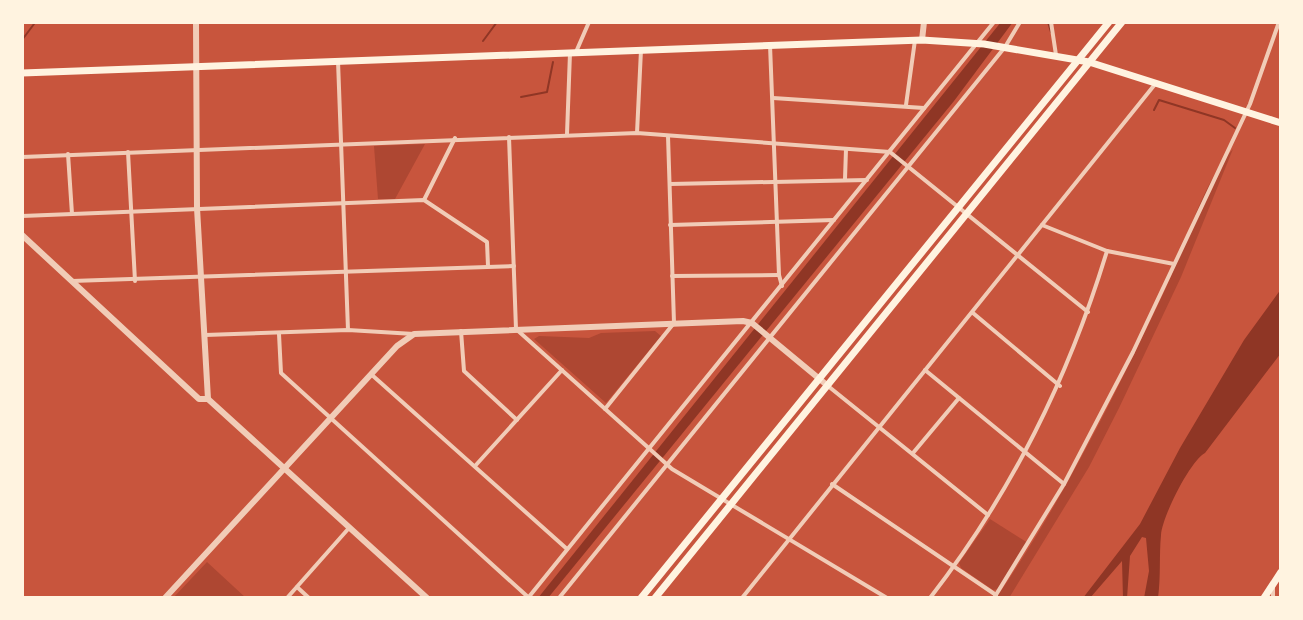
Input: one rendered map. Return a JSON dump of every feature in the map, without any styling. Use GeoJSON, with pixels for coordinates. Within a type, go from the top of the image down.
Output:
{"type":"FeatureCollection","features":[{"type":"Feature","properties":{"kind":"main road"},"geometry":{"type":"LineString","coordinates":[[655,598],[828,386],[1109,22]]}},
{"type":"Feature","properties":{"kind":"main road"},"geometry":{"type":"LineString","coordinates":[[641,598],[1122,22]]}},
{"type":"Feature","properties":{"kind":"main road"},"geometry":{"type":"LineString","coordinates":[[22,73],[919,40],[980,44],[1089,62],[1281,123]]}},
{"type":"Feature","properties":{"kind":"main road"},"geometry":{"type":"LineString","coordinates":[[1264,598],[1281,572]]}},
{"type":"Feature","properties":{"kind":"street"},"geometry":{"type":"LineString","coordinates":[[196,22],[197,208],[208,399]]}},
{"type":"Feature","properties":{"kind":"street"},"geometry":{"type":"LineString","coordinates":[[567,134],[573,52],[589,22]]}},
{"type":"Feature","properties":{"kind":"street"},"geometry":{"type":"LineString","coordinates":[[906,106],[924,22]]}},
{"type":"Feature","properties":{"kind":"street"},"geometry":{"type":"LineString","coordinates":[[279,334],[281,373],[528,598],[648,449],[755,325],[834,220],[892,154],[924,108],[980,44],[994,22]]}},
{"type":"Feature","properties":{"kind":"street"},"geometry":{"type":"LineString","coordinates":[[559,598],[1020,22]]}},
{"type":"Feature","properties":{"kind":"street"},"geometry":{"type":"LineString","coordinates":[[1051,22],[1056,56]]}},
{"type":"Feature","properties":{"kind":"street"},"geometry":{"type":"LineString","coordinates":[[832,484],[995,597],[1064,484],[1175,264],[1249,114],[1279,22]]}},
{"type":"Feature","properties":{"kind":"street"},"geometry":{"type":"LineString","coordinates":[[770,45],[779,275],[782,286]]}},
{"type":"Feature","properties":{"kind":"street"},"geometry":{"type":"LineString","coordinates":[[637,133],[641,50]]}},
{"type":"Feature","properties":{"kind":"street"},"geometry":{"type":"LineString","coordinates":[[338,61],[348,330]]}},
{"type":"Feature","properties":{"kind":"street"},"geometry":{"type":"LineString","coordinates":[[742,598],[1157,82]]}},
{"type":"Feature","properties":{"kind":"street"},"geometry":{"type":"LineString","coordinates":[[773,98],[924,108]]}},
{"type":"Feature","properties":{"kind":"street"},"geometry":{"type":"LineString","coordinates":[[22,157],[637,133],[892,154],[1088,312]]}},
{"type":"Feature","properties":{"kind":"street"},"geometry":{"type":"LineString","coordinates":[[605,409],[674,323],[668,136]]}},
{"type":"Feature","properties":{"kind":"street"},"geometry":{"type":"LineString","coordinates":[[509,137],[516,329],[665,463],[887,598]]}},
{"type":"Feature","properties":{"kind":"street"},"geometry":{"type":"LineString","coordinates":[[424,200],[455,138]]}},
{"type":"Feature","properties":{"kind":"street"},"geometry":{"type":"LineString","coordinates":[[845,179],[846,149]]}},
{"type":"Feature","properties":{"kind":"street"},"geometry":{"type":"LineString","coordinates":[[128,152],[135,281]]}},
{"type":"Feature","properties":{"kind":"street"},"geometry":{"type":"LineString","coordinates":[[68,154],[72,214]]}},
{"type":"Feature","properties":{"kind":"street"},"geometry":{"type":"LineString","coordinates":[[670,184],[868,180]]}},
{"type":"Feature","properties":{"kind":"street"},"geometry":{"type":"LineString","coordinates":[[22,216],[424,200],[487,242],[488,266]]}},
{"type":"Feature","properties":{"kind":"street"},"geometry":{"type":"LineString","coordinates":[[670,225],[834,220]]}},
{"type":"Feature","properties":{"kind":"street"},"geometry":{"type":"LineString","coordinates":[[1042,225],[1107,251],[1175,264]]}},
{"type":"Feature","properties":{"kind":"street"},"geometry":{"type":"LineString","coordinates":[[22,235],[199,399],[208,399],[427,598]]}},
{"type":"Feature","properties":{"kind":"street"},"geometry":{"type":"LineString","coordinates":[[930,598],[954,568],[988,515],[1060,386],[1107,251]]}},
{"type":"Feature","properties":{"kind":"street"},"geometry":{"type":"LineString","coordinates":[[72,281],[514,266]]}},
{"type":"Feature","properties":{"kind":"street"},"geometry":{"type":"LineString","coordinates":[[672,276],[779,275]]}},
{"type":"Feature","properties":{"kind":"street"},"geometry":{"type":"LineString","coordinates":[[973,313],[1060,386]]}},
{"type":"Feature","properties":{"kind":"street"},"geometry":{"type":"LineString","coordinates":[[205,335],[348,330],[414,334],[674,323],[755,325],[988,515]]}},
{"type":"Feature","properties":{"kind":"street"},"geometry":{"type":"LineString","coordinates":[[461,331],[464,371],[517,420]]}},
{"type":"Feature","properties":{"kind":"street"},"geometry":{"type":"LineString","coordinates":[[165,598],[397,346],[414,334]]}},
{"type":"Feature","properties":{"kind":"street"},"geometry":{"type":"LineString","coordinates":[[474,466],[562,370]]}},
{"type":"Feature","properties":{"kind":"street"},"geometry":{"type":"LineString","coordinates":[[925,370],[1064,484]]}},
{"type":"Feature","properties":{"kind":"street"},"geometry":{"type":"LineString","coordinates":[[372,375],[567,549]]}},
{"type":"Feature","properties":{"kind":"street"},"geometry":{"type":"LineString","coordinates":[[913,453],[959,398]]}},
{"type":"Feature","properties":{"kind":"street"},"geometry":{"type":"LineString","coordinates":[[287,598],[349,528]]}},
{"type":"Feature","properties":{"kind":"street"},"geometry":{"type":"LineString","coordinates":[[1273,584],[1273,598]]}},
{"type":"Feature","properties":{"kind":"street"},"geometry":{"type":"LineString","coordinates":[[297,587],[309,598]]}},
{"type":"Feature","properties":{"kind":"shaded area"},"geometry":{"type":"Polygon","coordinates":[[[1001,22],[1013,22],[954,101],[548,598],[538,598],[1001,22]]]}},
{"type":"Feature","properties":{"kind":"shaded area"},"geometry":{"type":"Polygon","coordinates":[[[425,144],[395,199],[378,199],[374,146],[425,144]]]}},
{"type":"Feature","properties":{"kind":"shaded area"},"geometry":{"type":"Polygon","coordinates":[[[1233,149],[1181,277],[1089,467],[1009,598],[996,598],[1086,448],[1164,292],[1203,198],[1233,149]]]}},
{"type":"Feature","properties":{"kind":"shaded area"},"geometry":{"type":"Polygon","coordinates":[[[1281,289],[1281,353],[1192,467],[1178,490],[1161,535],[1158,598],[1144,598],[1149,571],[1146,538],[1142,537],[1130,556],[1127,598],[1123,598],[1122,561],[1090,598],[1083,598],[1140,524],[1180,448],[1244,340],[1281,289]]]}},
{"type":"Feature","properties":{"kind":"shaded area"},"geometry":{"type":"Polygon","coordinates":[[[655,331],[661,336],[606,403],[534,339],[539,336],[589,338],[601,333],[655,331]]]}},
{"type":"Feature","properties":{"kind":"shaded area"},"geometry":{"type":"Polygon","coordinates":[[[990,519],[1028,543],[998,589],[993,590],[961,568],[959,563],[990,519]]]}},
{"type":"Feature","properties":{"kind":"shaded area"},"geometry":{"type":"Polygon","coordinates":[[[207,562],[246,598],[173,598],[207,562]]]}},
{"type":"Feature","properties":{"kind":"waterway"},"geometry":{"type":"LineString","coordinates":[[483,41],[497,22]]}},
{"type":"Feature","properties":{"kind":"waterway"},"geometry":{"type":"LineString","coordinates":[[1048,22],[1051,32]]}},
{"type":"Feature","properties":{"kind":"waterway"},"geometry":{"type":"LineString","coordinates":[[22,40],[34,24]]}},
{"type":"Feature","properties":{"kind":"waterway"},"geometry":{"type":"LineString","coordinates":[[521,97],[547,92],[553,62]]}},
{"type":"Feature","properties":{"kind":"waterway"},"geometry":{"type":"LineString","coordinates":[[1154,110],[1159,100],[1224,120],[1235,128]]}}]}
